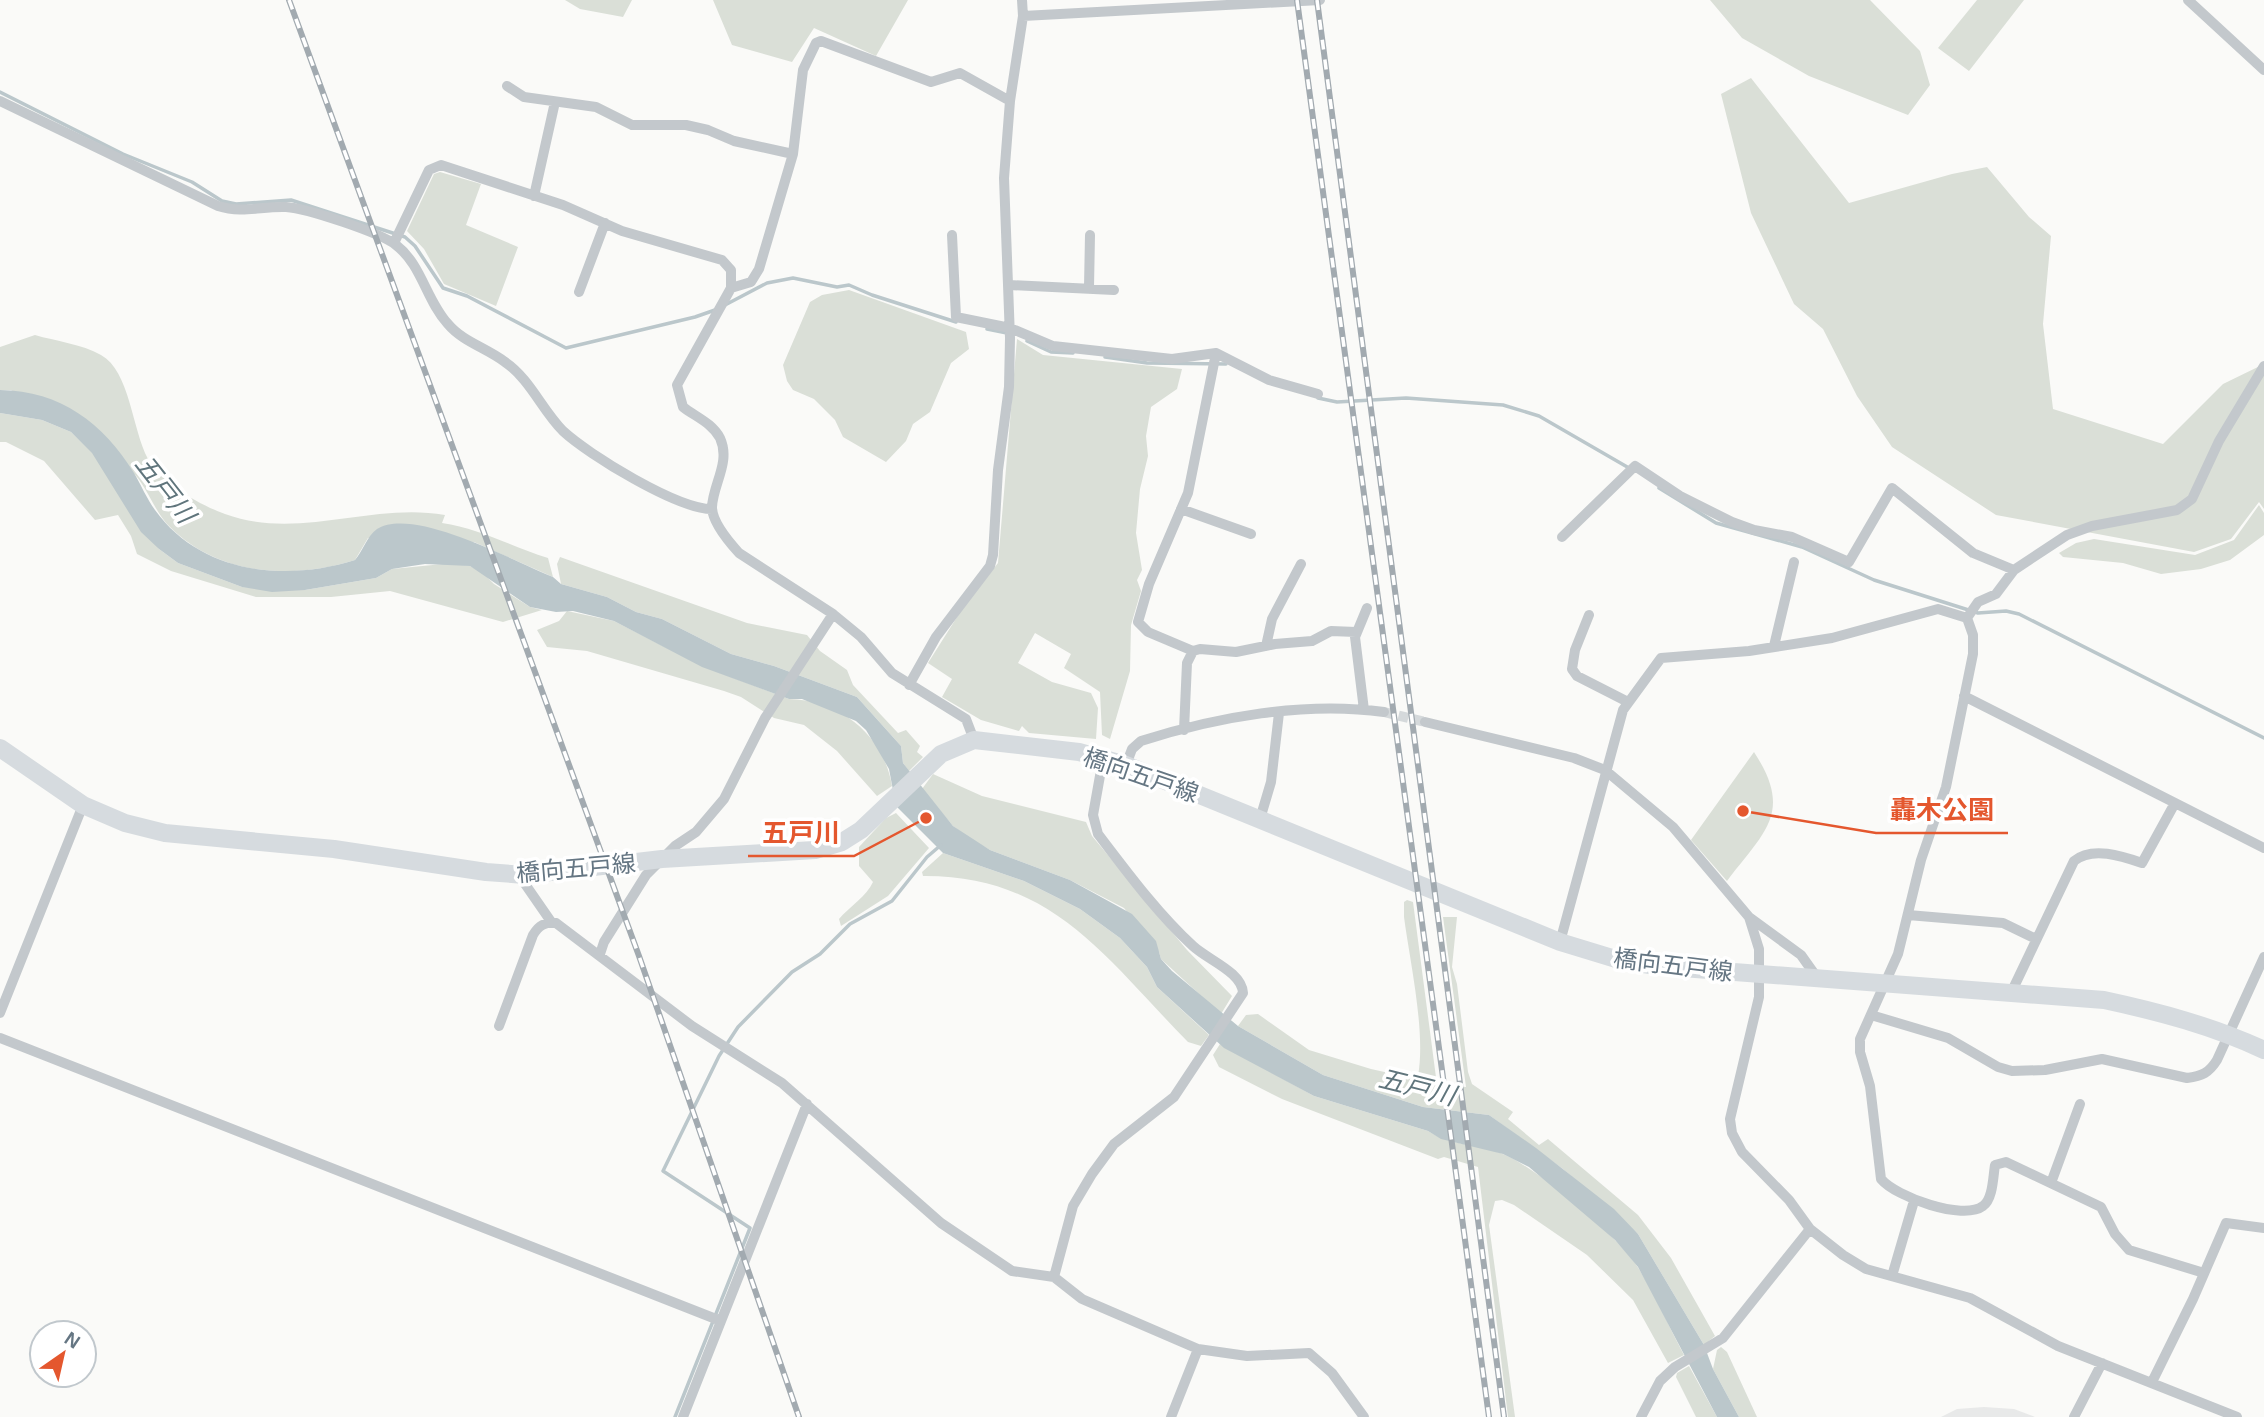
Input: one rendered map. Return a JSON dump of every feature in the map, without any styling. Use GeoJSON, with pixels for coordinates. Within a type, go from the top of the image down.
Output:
{"type":"FeatureCollection","features":[{"type":"Feature","properties":{"kind":"main road","name":"橋向五戸線"},"geometry":{"type":"LineString","coordinates":[[0,748],[83,805],[125,823],[165,833],[334,849],[486,872],[525,875],[662,859],[814,850],[842,842],[861,830],[932,762],[955,746],[974,740],[1024,743],[1126,765],[1560,942],[1634,963],[1818,980],[2104,1000],[2169,1014],[2227,1033],[2264,1050]]}},
{"type":"Feature","properties":{"kind":"street"},"geometry":{"type":"LineString","coordinates":[[909,685],[936,637],[990,566],[1009,387],[1009,285],[1004,178],[1010,101],[1023,16],[1021,0]]}},
{"type":"Feature","properties":{"kind":"street"},"geometry":{"type":"LineString","coordinates":[[1023,16],[1320,0]]}},
{"type":"Feature","properties":{"kind":"street"},"geometry":{"type":"LineString","coordinates":[[2188,0],[2264,70]]}},
{"type":"Feature","properties":{"kind":"street"},"geometry":{"type":"LineString","coordinates":[[731,288],[751,282],[759,270],[793,154],[803,70],[816,43],[821,41],[931,82],[960,73],[1010,101]]}},
{"type":"Feature","properties":{"kind":"street"},"geometry":{"type":"LineString","coordinates":[[507,86],[524,97],[596,107],[632,125],[686,125],[734,141],[793,154]]}},
{"type":"Feature","properties":{"kind":"street"},"geometry":{"type":"LineString","coordinates":[[0,101],[218,206],[246,212],[286,207],[305,210],[394,243],[412,260],[447,323],[462,337],[519,373],[564,431],[595,455],[638,480],[699,509],[712,509]]}},
{"type":"Feature","properties":{"kind":"street"},"geometry":{"type":"LineString","coordinates":[[534,197],[555,102]]}},
{"type":"Feature","properties":{"kind":"street"},"geometry":{"type":"LineString","coordinates":[[394,243],[429,170],[437,164],[604,223],[722,260],[731,270],[731,288],[677,385],[684,407],[708,422],[720,439],[722,466],[712,509],[727,540],[738,553],[833,614],[860,637],[892,673],[966,719],[974,740]]}},
{"type":"Feature","properties":{"kind":"street"},"geometry":{"type":"LineString","coordinates":[[579,292],[604,223]]}},
{"type":"Feature","properties":{"kind":"street"},"geometry":{"type":"LineString","coordinates":[[952,234],[956,317],[1010,328],[1053,346],[1145,358],[1172,359],[1216,353],[1269,380],[1318,394]]}},
{"type":"Feature","properties":{"kind":"street"},"geometry":{"type":"LineString","coordinates":[[1089,287],[1090,235]]}},
{"type":"Feature","properties":{"kind":"street"},"geometry":{"type":"LineString","coordinates":[[1009,285],[1114,290]]}},
{"type":"Feature","properties":{"kind":"street"},"geometry":{"type":"LineString","coordinates":[[1216,353],[1194,466],[1181,509],[1149,584],[1138,622],[1148,632],[1193,651],[1200,649],[1236,652],[1312,641],[1331,631],[1356,632]]}},
{"type":"Feature","properties":{"kind":"street"},"geometry":{"type":"LineString","coordinates":[[1967,618],[1978,602],[1996,594],[2014,570],[2067,535],[2092,526],[2177,510],[2192,499],[2219,441],[2264,366]]}},
{"type":"Feature","properties":{"kind":"street"},"geometry":{"type":"LineString","coordinates":[[1562,537],[1635,466],[1680,496],[1732,522],[1754,530],[1792,537],[1849,562],[1892,488],[1973,553],[2014,570]]}},
{"type":"Feature","properties":{"kind":"street"},"geometry":{"type":"LineString","coordinates":[[1181,509],[1251,534]]}},
{"type":"Feature","properties":{"kind":"street"},"geometry":{"type":"LineString","coordinates":[[1774,646],[1794,562]]}},
{"type":"Feature","properties":{"kind":"street"},"geometry":{"type":"LineString","coordinates":[[1266,646],[1272,619],[1301,564]]}},
{"type":"Feature","properties":{"kind":"street"},"geometry":{"type":"LineString","coordinates":[[1364,709],[1356,632],[1367,608]]}},
{"type":"Feature","properties":{"kind":"street"},"geometry":{"type":"LineString","coordinates":[[1560,942],[1605,770],[1628,702],[1661,658],[1717,654],[1832,638],[1938,609],[1967,618]]}},
{"type":"Feature","properties":{"kind":"street"},"geometry":{"type":"LineString","coordinates":[[600,954],[604,942],[646,875],[696,832],[724,799],[765,718],[833,614]]}},
{"type":"Feature","properties":{"kind":"street"},"geometry":{"type":"LineString","coordinates":[[1589,615],[1575,650],[1572,669],[1577,676],[1628,702]]}},
{"type":"Feature","properties":{"kind":"street"},"geometry":{"type":"LineString","coordinates":[[1967,618],[1973,635],[1973,654],[1946,787],[1921,860],[1908,915],[1886,985],[1860,1040],[1860,1052],[1870,1086],[1881,1179],[1896,1192],[1914,1201],[1966,1211],[1976,1209],[1988,1200],[1996,1165],[2000,1161],[2101,1207],[2115,1234],[2129,1250],[2204,1273]]}},
{"type":"Feature","properties":{"kind":"street"},"geometry":{"type":"LineString","coordinates":[[1184,730],[1187,663],[1193,651]]}},
{"type":"Feature","properties":{"kind":"street"},"geometry":{"type":"LineString","coordinates":[[1964,696],[2264,848]]}},
{"type":"Feature","properties":{"kind":"street"},"geometry":{"type":"LineString","coordinates":[[1126,765],[1132,749],[1141,741],[1184,730],[1279,713],[1364,709],[1384,712]]}},
{"type":"Feature","properties":{"kind":"street"},"geometry":{"type":"LineString","coordinates":[[1260,819],[1271,782],[1279,713]]}},
{"type":"Feature","properties":{"kind":"street"},"geometry":{"type":"LineString","coordinates":[[1424,722],[1574,758],[1605,770],[1673,827],[1749,917],[1801,956],[1818,980]]}},
{"type":"Feature","properties":{"kind":"street"},"geometry":{"type":"LineString","coordinates":[[1054,1277],[1073,1206],[1092,1174],[1114,1144],[1174,1097],[1240,1002],[1242,986],[1233,975],[1193,946],[1098,834],[1093,816],[1103,759]]}},
{"type":"Feature","properties":{"kind":"street"},"geometry":{"type":"LineString","coordinates":[[2011,993],[2034,938],[2074,861],[2081,855],[2116,854],[2142,863],[2175,803]]}},
{"type":"Feature","properties":{"kind":"street"},"geometry":{"type":"LineString","coordinates":[[0,1013],[83,805]]}},
{"type":"Feature","properties":{"kind":"street"},"geometry":{"type":"LineString","coordinates":[[525,875],[525,884],[552,923],[570,932],[600,954],[692,1026],[782,1083],[911,1198],[986,1255],[1020,1273],[1054,1277],[1082,1299],[1198,1349],[1247,1356],[1309,1353],[1332,1373],[1364,1417]]}},
{"type":"Feature","properties":{"kind":"street"},"geometry":{"type":"LineString","coordinates":[[1908,915],[2003,923],[2034,938]]}},
{"type":"Feature","properties":{"kind":"street"},"geometry":{"type":"LineString","coordinates":[[1749,917],[1759,949],[1759,997],[1730,1119],[1732,1133],[1742,1152],[1788,1200],[1811,1229],[1843,1255],[1867,1269],[1970,1298],[2058,1346],[2237,1417]]}},
{"type":"Feature","properties":{"kind":"street"},"geometry":{"type":"LineString","coordinates":[[499,1026],[533,935],[537,928],[552,923]]}},
{"type":"Feature","properties":{"kind":"street"},"geometry":{"type":"LineString","coordinates":[[1871,1015],[1919,1027],[1948,1038],[1998,1067],[2025,1072],[2102,1059],[2187,1078],[2201,1076],[2211,1071],[2264,957]]}},
{"type":"Feature","properties":{"kind":"street"},"geometry":{"type":"LineString","coordinates":[[0,1038],[721,1321]]}},
{"type":"Feature","properties":{"kind":"street"},"geometry":{"type":"LineString","coordinates":[[683,1417],[807,1104]]}},
{"type":"Feature","properties":{"kind":"street"},"geometry":{"type":"LineString","coordinates":[[2051,1183],[2080,1104]]}},
{"type":"Feature","properties":{"kind":"street"},"geometry":{"type":"LineString","coordinates":[[1892,1276],[1914,1201]]}},
{"type":"Feature","properties":{"kind":"street"},"geometry":{"type":"LineString","coordinates":[[2152,1382],[2226,1223],[2264,1228]]}},
{"type":"Feature","properties":{"kind":"street"},"geometry":{"type":"LineString","coordinates":[[1641,1417],[1660,1381],[1675,1367],[1718,1342],[1811,1229]]}},
{"type":"Feature","properties":{"kind":"street"},"geometry":{"type":"LineString","coordinates":[[1171,1417],[1198,1349]]}},
{"type":"Feature","properties":{"kind":"street"},"geometry":{"type":"LineString","coordinates":[[2074,1417],[2102,1363]]}},
{"type":"Feature","properties":{"kind":"shaded area"},"geometry":{"type":"Polygon","coordinates":[[[565,0],[632,0],[623,17],[580,9],[565,0]]]}},
{"type":"Feature","properties":{"kind":"shaded area"},"geometry":{"type":"Polygon","coordinates":[[[713,0],[908,0],[876,56],[814,28],[792,62],[732,45],[713,0]]]}},
{"type":"Feature","properties":{"kind":"shaded area"},"geometry":{"type":"Polygon","coordinates":[[[1710,0],[1870,0],[1920,51],[1930,85],[1908,115],[1809,76],[1742,38],[1710,0]]]}},
{"type":"Feature","properties":{"kind":"shaded area"},"geometry":{"type":"Polygon","coordinates":[[[1977,0],[2024,0],[1969,71],[1938,48],[1977,0]]]}},
{"type":"Feature","properties":{"kind":"shaded area"},"geometry":{"type":"Polygon","coordinates":[[[1751,78],[1849,203],[1987,167],[2029,217],[2051,236],[2043,324],[2053,409],[2163,444],[2223,384],[2264,364],[2264,509],[2259,502],[2231,539],[2194,552],[1996,515],[1892,447],[1857,396],[1823,329],[1794,304],[1751,213],[1721,94],[1751,78]]]}},
{"type":"Feature","properties":{"kind":"shaded area"},"geometry":{"type":"Polygon","coordinates":[[[440,172],[481,184],[466,225],[518,247],[496,306],[444,284],[424,249],[407,231],[434,174],[440,172]]]}},
{"type":"Feature","properties":{"kind":"shaded area"},"geometry":{"type":"Polygon","coordinates":[[[849,290],[966,332],[969,349],[951,363],[930,412],[913,424],[906,441],[886,462],[843,437],[835,420],[814,399],[793,390],[787,381],[783,365],[810,302],[822,295],[849,290]]]}},
{"type":"Feature","properties":{"kind":"shaded area"},"geometry":{"type":"Polygon","coordinates":[[[35,335],[85,348],[111,363],[124,387],[148,459],[172,485],[215,510],[252,521],[280,524],[390,513],[445,515],[442,523],[482,533],[548,558],[553,577],[474,542],[368,538],[355,560],[307,570],[258,569],[211,556],[170,527],[131,471],[11,390],[0,390],[0,347],[35,335]]]}},
{"type":"Feature","properties":{"kind":"shaded area"},"geometry":{"type":"Polygon","coordinates":[[[1017,339],[1043,355],[1182,369],[1177,389],[1151,407],[1146,436],[1148,456],[1140,489],[1136,533],[1142,570],[1137,580],[1141,591],[1131,625],[1130,671],[1110,739],[1102,735],[1100,692],[1064,668],[1071,654],[1035,633],[1018,663],[1052,682],[1091,693],[1098,708],[1096,739],[1029,733],[1022,726],[1019,731],[981,720],[942,697],[952,679],[928,663],[964,606],[998,563],[1017,339]]]}},
{"type":"Feature","properties":{"kind":"shaded area"},"geometry":{"type":"Polygon","coordinates":[[[0,390],[42,396],[78,413],[94,425],[122,455],[152,506],[174,531],[196,548],[220,560],[274,571],[328,567],[355,560],[377,529],[394,524],[439,530],[490,549],[553,577],[561,584],[607,597],[636,612],[662,619],[731,654],[774,666],[857,697],[901,746],[903,763],[953,826],[990,850],[1070,880],[1132,914],[1156,941],[1161,959],[1172,971],[1238,1026],[1323,1075],[1423,1107],[1489,1115],[1614,1209],[1638,1234],[1704,1345],[1713,1369],[1739,1417],[1717,1417],[1638,1267],[1615,1240],[1529,1167],[1503,1154],[1441,1139],[1428,1131],[1314,1096],[1224,1048],[1157,987],[1147,967],[1120,938],[1080,909],[1024,881],[943,853],[896,806],[889,769],[866,730],[856,721],[802,699],[789,699],[702,667],[614,621],[573,611],[556,612],[530,607],[470,566],[425,564],[392,569],[376,578],[305,590],[272,592],[242,587],[178,563],[141,532],[92,453],[71,432],[42,420],[0,413],[0,390]]]}},
{"type":"Feature","properties":{"kind":"shaded area"},"geometry":{"type":"Polygon","coordinates":[[[0,413],[42,420],[71,432],[92,452],[159,549],[178,563],[242,587],[305,590],[376,578],[392,569],[453,563],[470,566],[530,607],[542,610],[503,622],[390,591],[331,597],[256,597],[171,571],[137,554],[131,536],[118,515],[95,520],[44,461],[6,442],[0,442],[0,413]]]}},
{"type":"Feature","properties":{"kind":"shaded area"},"geometry":{"type":"Polygon","coordinates":[[[2259,505],[2264,513],[2264,535],[2230,560],[2201,569],[2161,574],[2123,563],[2063,557],[2059,553],[2076,543],[2094,539],[2195,555],[2234,540],[2259,505]]]}},
{"type":"Feature","properties":{"kind":"shaded area"},"geometry":{"type":"Polygon","coordinates":[[[560,557],[747,623],[807,635],[820,651],[847,670],[853,685],[898,733],[906,730],[920,746],[917,752],[923,757],[909,771],[903,763],[901,746],[857,697],[774,666],[731,654],[662,619],[636,612],[607,597],[561,584],[557,564],[560,557]]]}},
{"type":"Feature","properties":{"kind":"shaded area"},"geometry":{"type":"Polygon","coordinates":[[[567,611],[614,621],[702,666],[789,699],[826,706],[842,714],[857,724],[880,751],[892,786],[877,796],[837,751],[804,725],[774,718],[741,697],[587,651],[547,647],[537,630],[559,621],[567,611]]]}},
{"type":"Feature","properties":{"kind":"shaded area"},"geometry":{"type":"Polygon","coordinates":[[[1754,752],[1766,773],[1772,791],[1773,807],[1762,835],[1727,881],[1691,840],[1754,752]]]}},
{"type":"Feature","properties":{"kind":"shaded area"},"geometry":{"type":"Polygon","coordinates":[[[933,774],[982,796],[1086,822],[1092,836],[1187,950],[1232,996],[1221,1014],[1161,959],[1159,952],[1124,908],[1070,880],[990,850],[953,826],[922,789],[933,774]]]}},
{"type":"Feature","properties":{"kind":"shaded area"},"geometry":{"type":"Polygon","coordinates":[[[896,813],[929,848],[888,896],[841,926],[839,919],[867,892],[873,882],[859,866],[859,847],[886,818],[896,813]]]}},
{"type":"Feature","properties":{"kind":"shaded area"},"geometry":{"type":"Polygon","coordinates":[[[943,853],[1024,881],[1080,909],[1120,938],[1147,967],[1157,987],[1209,1035],[1201,1046],[1188,1042],[1102,953],[1074,928],[1042,906],[1008,890],[968,879],[923,876],[922,872],[943,853]]]}},
{"type":"Feature","properties":{"kind":"shaded area"},"geometry":{"type":"Polygon","coordinates":[[[1404,902],[1413,902],[1437,1085],[1466,1087],[1443,917],[1457,917],[1452,967],[1472,1084],[1513,1112],[1508,1119],[1539,1145],[1548,1139],[1638,1215],[1671,1258],[1715,1336],[1704,1345],[1638,1234],[1563,1169],[1489,1115],[1423,1107],[1323,1075],[1238,1026],[1246,1015],[1258,1014],[1309,1050],[1371,1069],[1407,1077],[1418,1076],[1420,1039],[1404,917],[1404,902]]]}},
{"type":"Feature","properties":{"kind":"shaded area"},"geometry":{"type":"Polygon","coordinates":[[[1220,1044],[1314,1096],[1428,1131],[1446,1140],[1495,1151],[1538,1175],[1578,1206],[1629,1256],[1639,1269],[1684,1355],[1668,1363],[1633,1300],[1587,1255],[1514,1205],[1502,1200],[1495,1201],[1489,1225],[1515,1417],[1508,1417],[1478,1167],[1444,1157],[1438,1159],[1282,1099],[1219,1067],[1213,1055],[1220,1044]]]}},
{"type":"Feature","properties":{"kind":"shaded area"},"geometry":{"type":"Polygon","coordinates":[[[1721,1347],[1727,1352],[1757,1417],[1739,1417],[1713,1369],[1717,1350],[1721,1347]]]}},
{"type":"Feature","properties":{"kind":"shaded area"},"geometry":{"type":"Polygon","coordinates":[[[1689,1366],[1717,1417],[1696,1417],[1676,1377],[1677,1373],[1689,1366]]]}},
{"type":"Feature","properties":{"kind":"shaded area"},"geometry":{"type":"Polygon","coordinates":[[[1957,1409],[2014,1409],[2035,1417],[1941,1417],[1957,1409]]]}},
{"type":"Feature","properties":{"kind":"waterway"},"geometry":{"type":"LineString","coordinates":[[0,92],[123,154],[192,182],[222,201],[236,204],[291,200],[405,237],[415,246],[443,288],[467,296],[566,348],[715,310]]}},
{"type":"Feature","properties":{"kind":"waterway"},"geometry":{"type":"LineString","coordinates":[[725,305],[767,283],[793,278],[837,287],[849,285],[956,322]]}},
{"type":"Feature","properties":{"kind":"waterway"},"geometry":{"type":"LineString","coordinates":[[987,329],[1007,333]]}},
{"type":"Feature","properties":{"kind":"waterway"},"geometry":{"type":"LineString","coordinates":[[1027,341],[1051,352],[1073,353]]}},
{"type":"Feature","properties":{"kind":"waterway"},"geometry":{"type":"LineString","coordinates":[[1105,357],[1147,363],[1226,364]]}},
{"type":"Feature","properties":{"kind":"waterway"},"geometry":{"type":"LineString","coordinates":[[1318,398],[1337,402],[1406,398],[1503,405],[1539,416],[1629,468]]}},
{"type":"Feature","properties":{"kind":"waterway"},"geometry":{"type":"LineString","coordinates":[[1659,488],[1716,523],[1802,547],[1874,580],[1978,613],[2006,611],[2019,614],[2264,738]]}},
{"type":"Feature","properties":{"kind":"waterway"},"geometry":{"type":"LineString","coordinates":[[675,1417],[750,1228],[663,1171],[719,1056],[738,1027],[792,972],[820,954],[850,924],[892,901],[927,857],[941,845]]}},
{"type":"Feature","properties":{"kind":"tunnel"},"geometry":{"type":"LineString","coordinates":[[1384,712],[1425,722]]}},
{"type":"Feature","properties":{"kind":"railway"},"geometry":{"type":"LineString","coordinates":[[289,0],[639,956],[799,1417]]}},
{"type":"Feature","properties":{"kind":"railway"},"geometry":{"type":"LineString","coordinates":[[1297,0],[1489,1417]]}},
{"type":"Feature","properties":{"kind":"railway"},"geometry":{"type":"LineString","coordinates":[[1317,0],[1504,1417]]}},
{"type":"Feature","properties":{"kind":"place","name":"轟木公園"},"geometry":{"type":"Point","coordinates":[1743,811]}},
{"type":"Feature","properties":{"kind":"place","name":"五戸川"},"geometry":{"type":"Point","coordinates":[926,818]}}]}
